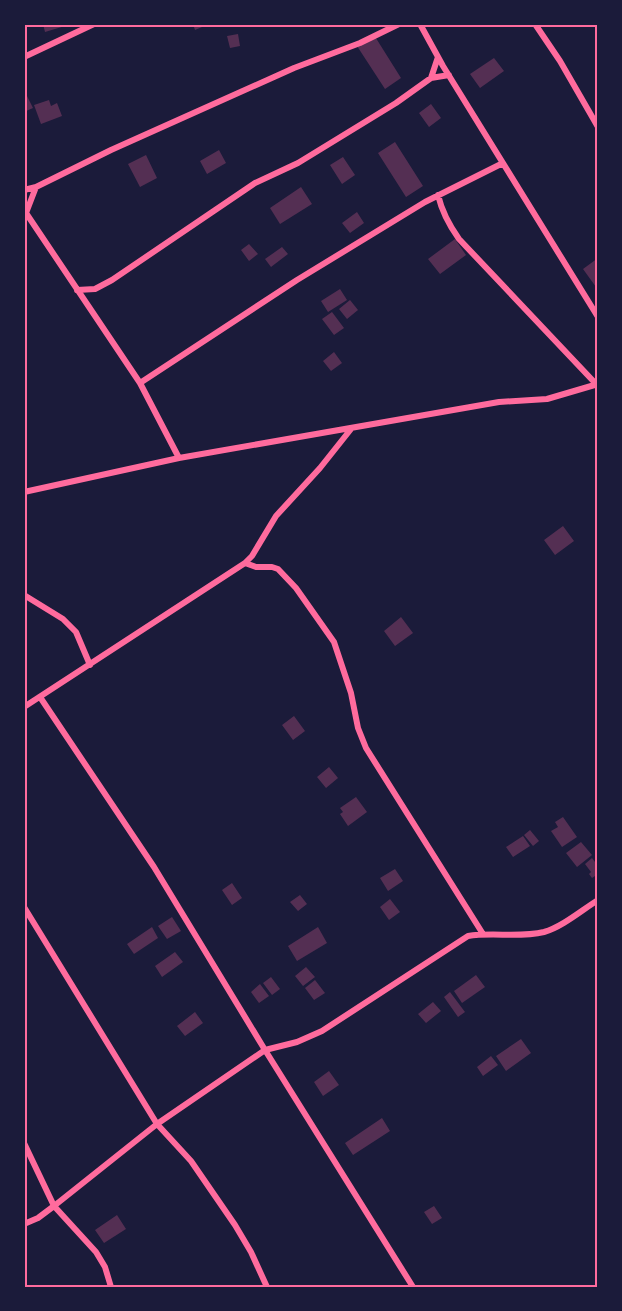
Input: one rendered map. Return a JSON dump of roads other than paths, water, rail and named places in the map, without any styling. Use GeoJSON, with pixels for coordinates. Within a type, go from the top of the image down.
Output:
{"type":"FeatureCollection","features":[{"type":"Feature","properties":{"kind":"street"},"geometry":{"type":"LineString","coordinates":[[24,57],[94,24]]}},
{"type":"Feature","properties":{"kind":"street"},"geometry":{"type":"LineString","coordinates":[[24,190],[36,187],[111,150],[294,68],[360,43],[399,24]]}},
{"type":"Feature","properties":{"kind":"street"},"geometry":{"type":"LineString","coordinates":[[421,24],[438,57],[598,317]]}},
{"type":"Feature","properties":{"kind":"street"},"geometry":{"type":"LineString","coordinates":[[535,24],[560,61],[598,128]]}},
{"type":"Feature","properties":{"kind":"street"},"geometry":{"type":"LineString","coordinates":[[431,78],[438,57]]}},
{"type":"Feature","properties":{"kind":"street"},"geometry":{"type":"LineString","coordinates":[[77,290],[95,289],[112,280],[255,183],[298,163],[396,103],[431,78],[449,75]]}},
{"type":"Feature","properties":{"kind":"street"},"geometry":{"type":"LineString","coordinates":[[141,383],[297,280],[425,202],[503,163]]}},
{"type":"Feature","properties":{"kind":"street"},"geometry":{"type":"LineString","coordinates":[[36,187],[25,212],[141,383],[179,458]]}},
{"type":"Feature","properties":{"kind":"street"},"geometry":{"type":"LineString","coordinates":[[24,492],[179,458],[499,402],[547,399],[597,384],[459,239],[448,223],[438,195]]}},
{"type":"Feature","properties":{"kind":"street"},"geometry":{"type":"LineString","coordinates":[[24,707],[245,563],[252,556],[276,516],[320,468],[352,428]]}},
{"type":"Feature","properties":{"kind":"street"},"geometry":{"type":"LineString","coordinates":[[245,563],[256,567],[278,568],[296,588],[334,642],[351,693],[358,728],[366,748],[483,934]]}},
{"type":"Feature","properties":{"kind":"street"},"geometry":{"type":"LineString","coordinates":[[24,595],[63,619],[76,632],[90,665]]}},
{"type":"Feature","properties":{"kind":"street"},"geometry":{"type":"LineString","coordinates":[[40,697],[154,867],[413,1287]]}},
{"type":"Feature","properties":{"kind":"street"},"geometry":{"type":"LineString","coordinates":[[24,1224],[38,1218],[157,1124],[265,1050],[297,1042],[322,1031],[468,936],[545,932],[598,900]]}},
{"type":"Feature","properties":{"kind":"street"},"geometry":{"type":"LineString","coordinates":[[24,907],[157,1124],[202,1175],[251,1252],[267,1287]]}},
{"type":"Feature","properties":{"kind":"street"},"geometry":{"type":"LineString","coordinates":[[24,1143],[54,1206],[96,1252],[105,1267],[111,1287]]}}]}
